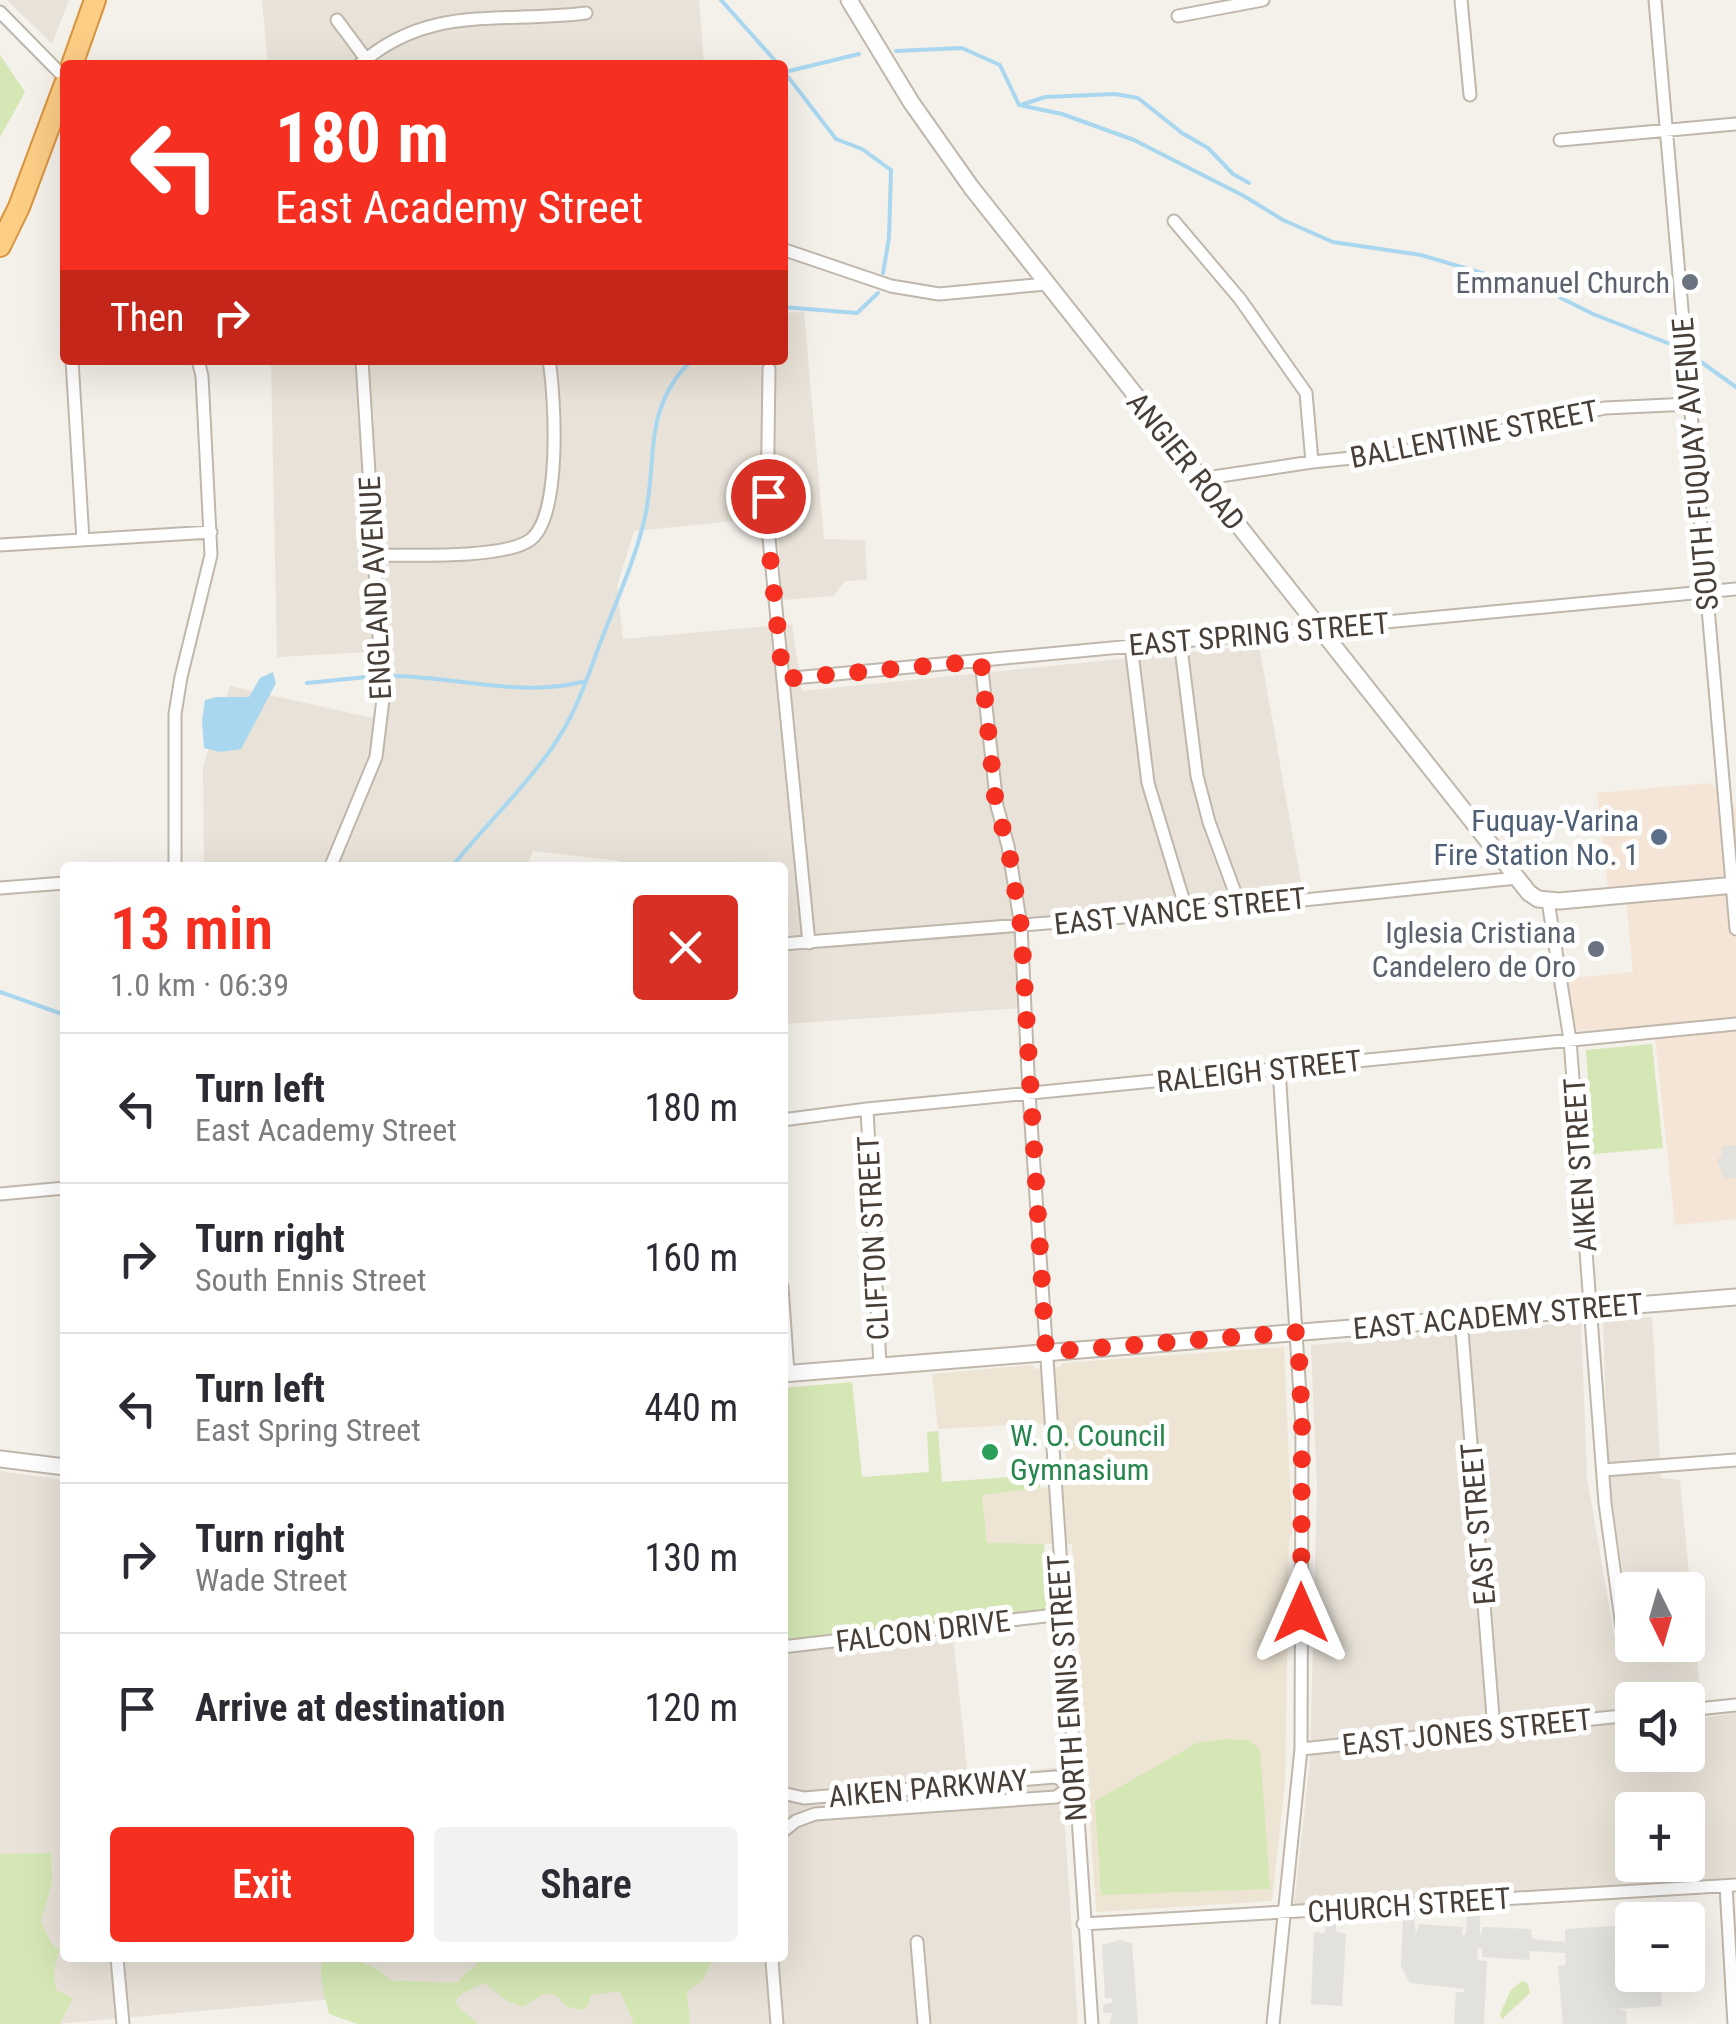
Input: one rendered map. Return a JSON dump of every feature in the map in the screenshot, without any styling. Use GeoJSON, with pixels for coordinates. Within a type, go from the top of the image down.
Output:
{"type":"FeatureCollection","features":[{"type":"Feature","properties":{"kind":"highway"},"geometry":{"type":"LineString","coordinates":[[74,60],[95,0]]}},
{"type":"Feature","properties":{"kind":"highway"},"geometry":{"type":"LineString","coordinates":[[0,246],[20,207],[60,95]]}},
{"type":"Feature","properties":{"kind":"street","name":"ANGIER ROAD"},"geometry":{"type":"LineString","coordinates":[[849,0],[910,102],[964,179],[1529,893],[1548,901]]}},
{"type":"Feature","properties":{"kind":"street"},"geometry":{"type":"LineString","coordinates":[[1178,16],[1263,0]]}},
{"type":"Feature","properties":{"kind":"street"},"geometry":{"type":"LineString","coordinates":[[1461,0],[1470,95]]}},
{"type":"Feature","properties":{"kind":"street","name":"SOUTH FUQUAY AVENUE"},"geometry":{"type":"LineString","coordinates":[[1654,0],[1736,929]]}},
{"type":"Feature","properties":{"kind":"street"},"geometry":{"type":"LineString","coordinates":[[0,12],[60,76]]}},
{"type":"Feature","properties":{"kind":"street"},"geometry":{"type":"LineString","coordinates":[[365,60],[398,36],[424,26],[455,20],[586,13]]}},
{"type":"Feature","properties":{"kind":"street"},"geometry":{"type":"LineString","coordinates":[[337,20],[361,60]]}},
{"type":"Feature","properties":{"kind":"street"},"geometry":{"type":"LineString","coordinates":[[1560,140],[1736,124]]}},
{"type":"Feature","properties":{"kind":"street"},"geometry":{"type":"LineString","coordinates":[[1174,221],[1240,299],[1306,393],[1312,462]]}},
{"type":"Feature","properties":{"kind":"street"},"geometry":{"type":"LineString","coordinates":[[788,251],[890,286],[939,294],[1046,284]]}},
{"type":"Feature","properties":{"kind":"street"},"geometry":{"type":"LineString","coordinates":[[72,365],[82,540]]}},
{"type":"Feature","properties":{"kind":"street"},"geometry":{"type":"LineString","coordinates":[[175,862],[175,714],[211,555],[199,365]]}},
{"type":"Feature","properties":{"kind":"street","name":"ENGLAND AVENUE"},"geometry":{"type":"LineString","coordinates":[[332,862],[376,757],[383,699],[362,365]]}},
{"type":"Feature","properties":{"kind":"street"},"geometry":{"type":"LineString","coordinates":[[376,555],[507,550],[530,540],[541,527],[548,505],[554,391],[551,365]]}},
{"type":"Feature","properties":{"kind":"street"},"geometry":{"type":"LineString","coordinates":[[769,369],[767,518],[809,942]]}},
{"type":"Feature","properties":{"kind":"street","name":"BALLENTINE STREET"},"geometry":{"type":"LineString","coordinates":[[1200,479],[1392,454],[1605,408],[1690,404]]}},
{"type":"Feature","properties":{"kind":"street"},"geometry":{"type":"LineString","coordinates":[[0,545],[211,532]]}},
{"type":"Feature","properties":{"kind":"street","name":"EAST SPRING STREET"},"geometry":{"type":"LineString","coordinates":[[783,679],[1736,589]]}},
{"type":"Feature","properties":{"kind":"street"},"geometry":{"type":"LineString","coordinates":[[1180,640],[1197,776],[1209,822],[1240,906]]}},
{"type":"Feature","properties":{"kind":"street"},"geometry":{"type":"LineString","coordinates":[[1131,645],[1148,784],[1187,912]]}},
{"type":"Feature","properties":{"kind":"street","name":"NORTH ENNIS STREET"},"geometry":{"type":"LineString","coordinates":[[981,661],[996,806],[1011,860],[1021,926],[1028,1093],[1092,2024]]}},
{"type":"Feature","properties":{"kind":"street","name":"EAST VANCE STREET"},"geometry":{"type":"LineString","coordinates":[[788,944],[1187,912],[1517,878]]}},
{"type":"Feature","properties":{"kind":"street"},"geometry":{"type":"LineString","coordinates":[[0,888],[60,883]]}},
{"type":"Feature","properties":{"kind":"street"},"geometry":{"type":"LineString","coordinates":[[1548,901],[1734,885]]}},
{"type":"Feature","properties":{"kind":"street","name":"AIKEN STREET"},"geometry":{"type":"LineString","coordinates":[[1548,901],[1570,1040],[1603,1470],[1615,1572]]}},
{"type":"Feature","properties":{"kind":"street","name":"RALEIGH STREET"},"geometry":{"type":"LineString","coordinates":[[788,1119],[1736,1024]]}},
{"type":"Feature","properties":{"kind":"street"},"geometry":{"type":"LineString","coordinates":[[1273,2024],[1301,1749],[1302,1426],[1279,1069]]}},
{"type":"Feature","properties":{"kind":"street","name":"CLIFTON STREET"},"geometry":{"type":"LineString","coordinates":[[867,1109],[880,1366]]}},
{"type":"Feature","properties":{"kind":"street"},"geometry":{"type":"LineString","coordinates":[[0,1194],[60,1188]]}},
{"type":"Feature","properties":{"kind":"street","name":"EAST ACADEMY STREET"},"geometry":{"type":"LineString","coordinates":[[788,1374],[1736,1297]]}},
{"type":"Feature","properties":{"kind":"street","name":"EAST STREET"},"geometry":{"type":"LineString","coordinates":[[1461,1318],[1494,1729]]}},
{"type":"Feature","properties":{"kind":"street"},"geometry":{"type":"LineString","coordinates":[[0,1459],[60,1466]]}},
{"type":"Feature","properties":{"kind":"street"},"geometry":{"type":"LineString","coordinates":[[1603,1470],[1736,1460]]}},
{"type":"Feature","properties":{"kind":"street","name":"FALCON DRIVE"},"geometry":{"type":"LineString","coordinates":[[788,1646],[1063,1614]]}},
{"type":"Feature","properties":{"kind":"street"},"geometry":{"type":"LineString","coordinates":[[1705,1708],[1736,1705]]}},
{"type":"Feature","properties":{"kind":"street","name":"EAST JONES STREET"},"geometry":{"type":"LineString","coordinates":[[1301,1749],[1615,1717]]}},
{"type":"Feature","properties":{"kind":"street","name":"AIKEN PARKWAY"},"geometry":{"type":"LineString","coordinates":[[788,1794],[806,1798],[1055,1777],[1073,1786]]}},
{"type":"Feature","properties":{"kind":"street","name":"AIKEN PARKWAY"},"geometry":{"type":"LineString","coordinates":[[788,1827],[808,1816],[1056,1797],[1073,1786]]}},
{"type":"Feature","properties":{"kind":"street"},"geometry":{"type":"LineString","coordinates":[[806,1798],[808,1816]]}},
{"type":"Feature","properties":{"kind":"street"},"geometry":{"type":"LineString","coordinates":[[1731,1886],[1734,2024]]}},
{"type":"Feature","properties":{"kind":"street","name":"CHURCH STREET"},"geometry":{"type":"LineString","coordinates":[[1083,1924],[1731,1886]]}},
{"type":"Feature","properties":{"kind":"street"},"geometry":{"type":"LineString","coordinates":[[917,1942],[924,2024]]}},
{"type":"Feature","properties":{"kind":"street"},"geometry":{"type":"LineString","coordinates":[[117,1962],[122,2024]]}},
{"type":"Feature","properties":{"kind":"street"},"geometry":{"type":"LineString","coordinates":[[772,1962],[778,2024]]}},
{"type":"Feature","properties":{"kind":"shaded area"},"geometry":{"type":"Polygon","coordinates":[[[7,0],[69,0],[52,44],[7,0]]]}},
{"type":"Feature","properties":{"kind":"shaded area"},"geometry":{"type":"Polygon","coordinates":[[[262,0],[699,0],[704,60],[268,60],[262,0]]]}},
{"type":"Feature","properties":{"kind":"shaded area"},"geometry":{"type":"Polygon","coordinates":[[[804,312],[824,539],[865,540],[867,580],[845,581],[833,596],[782,600],[777,517],[634,531],[617,586],[623,639],[792,624],[802,691],[1259,645],[1303,894],[1014,922],[1020,1008],[788,1024],[788,862],[620,862],[533,851],[528,862],[204,862],[203,766],[230,686],[386,721],[385,651],[277,657],[271,365],[788,365],[788,313],[804,312]]]}},
{"type":"Feature","properties":{"kind":"shaded area"},"geometry":{"type":"Polygon","coordinates":[[[1710,783],[1736,808],[1736,1219],[1675,1225],[1654,1027],[1576,1031],[1565,979],[1633,972],[1625,888],[1608,889],[1597,793],[1710,783]]]}},
{"type":"Feature","properties":{"kind":"shaded area"},"geometry":{"type":"Polygon","coordinates":[[[1736,1145],[1736,1177],[1724,1179],[1717,1159],[1722,1157],[1721,1147],[1736,1145]]]}},
{"type":"Feature","properties":{"kind":"shaded area"},"geometry":{"type":"Polygon","coordinates":[[[1652,1317],[1661,1478],[1680,1480],[1689,1572],[1623,1572],[1608,1477],[1603,1322],[1652,1317]]]}},
{"type":"Feature","properties":{"kind":"shaded area"},"geometry":{"type":"Polygon","coordinates":[[[1581,1322],[1587,1477],[1614,1635],[1615,1662],[1697,1662],[1699,1682],[1615,1682],[1615,1772],[1705,1772],[1705,1714],[1706,1717],[1736,1713],[1736,1878],[1705,1880],[1705,1792],[1615,1792],[1615,1882],[1671,1882],[1294,1905],[1310,1761],[1317,1488],[1311,1345],[1581,1322]]]}},
{"type":"Feature","properties":{"kind":"shaded area"},"geometry":{"type":"Polygon","coordinates":[[[1284,1347],[1292,1534],[1285,1782],[1272,1901],[1096,1912],[1072,1544],[987,1544],[982,1495],[1067,1485],[1064,1422],[938,1429],[932,1374],[1284,1347]]]}},
{"type":"Feature","properties":{"kind":"shaded area"},"geometry":{"type":"Polygon","coordinates":[[[0,1471],[60,1479],[60,1962],[788,1962],[788,1653],[953,1638],[968,1777],[1061,1767],[1078,2024],[461,2024],[434,1990],[57,2024],[0,2024],[0,1471]]]}},
{"type":"Feature","properties":{"kind":"shaded area"},"geometry":{"type":"Polygon","coordinates":[[[1467,1915],[1480,1915],[1480,1936],[1483,1927],[1531,1929],[1532,1939],[1565,1942],[1565,1929],[1615,1926],[1615,1992],[1661,1992],[1662,2006],[1618,2009],[1626,2011],[1627,2024],[1563,2024],[1558,1966],[1566,1965],[1565,1953],[1530,1951],[1529,1960],[1482,1957],[1482,1949],[1478,1948],[1477,1960],[1487,1961],[1484,2024],[1454,2024],[1456,1992],[1465,1989],[1410,1983],[1401,1966],[1403,1920],[1414,1920],[1416,1933],[1419,1924],[1463,1927],[1462,1935],[1466,1935],[1467,1915]]]}},
{"type":"Feature","properties":{"kind":"shaded area"},"geometry":{"type":"Polygon","coordinates":[[[1326,1923],[1336,1923],[1336,1932],[1346,1934],[1342,2006],[1311,2004],[1314,1932],[1325,1933],[1326,1923]]]}},
{"type":"Feature","properties":{"kind":"shaded area"},"geometry":{"type":"Polygon","coordinates":[[[1120,1940],[1132,1943],[1138,2024],[1109,2024],[1112,2013],[1103,2013],[1103,2005],[1113,2002],[1112,1998],[1105,1998],[1102,1945],[1120,1940]]]}},
{"type":"Feature","properties":{"kind":"green space"},"geometry":{"type":"Polygon","coordinates":[[[0,55],[25,92],[0,137],[0,55]]]}},
{"type":"Feature","properties":{"kind":"green space"},"geometry":{"type":"Polygon","coordinates":[[[1652,1044],[1663,1148],[1593,1154],[1586,1050],[1652,1044]]]}},
{"type":"Feature","properties":{"kind":"green space"},"geometry":{"type":"Polygon","coordinates":[[[852,1382],[862,1477],[929,1472],[927,1432],[938,1431],[942,1482],[1040,1475],[1040,1488],[982,1495],[987,1543],[1044,1544],[1048,1609],[788,1640],[788,1388],[852,1382]]]}},
{"type":"Feature","properties":{"kind":"green space"},"geometry":{"type":"Polygon","coordinates":[[[1249,1740],[1260,1750],[1270,1889],[1101,1895],[1095,1801],[1197,1743],[1249,1740]]]}},
{"type":"Feature","properties":{"kind":"green space"},"geometry":{"type":"Polygon","coordinates":[[[51,1853],[52,1882],[41,1921],[51,1943],[59,1950],[54,1971],[56,1990],[73,1998],[60,2024],[0,2024],[0,1854],[51,1853]]]}},
{"type":"Feature","properties":{"kind":"green space"},"geometry":{"type":"Polygon","coordinates":[[[322,1962],[367,1965],[391,1981],[442,1983],[459,1982],[478,1962],[712,1962],[703,1980],[687,1992],[690,2024],[634,2024],[620,1991],[591,1995],[587,2007],[579,2010],[566,2006],[556,1995],[544,1994],[522,2007],[484,1983],[459,1995],[455,2004],[479,2024],[358,2024],[329,2014],[322,1962]]]}},
{"type":"Feature","properties":{"kind":"green space"},"geometry":{"type":"Polygon","coordinates":[[[1522,1981],[1528,1984],[1530,1993],[1502,2019],[1500,2014],[1511,1990],[1522,1981]]]}},
{"type":"Feature","properties":{"kind":"water"},"geometry":{"type":"Polygon","coordinates":[[[273,672],[276,683],[241,749],[220,752],[204,748],[205,700],[249,697],[260,678],[273,672]]]}},
{"type":"Feature","properties":{"kind":"waterway"},"geometry":{"type":"LineString","coordinates":[[721,0],[775,60]]}},
{"type":"Feature","properties":{"kind":"waterway"},"geometry":{"type":"LineString","coordinates":[[896,51],[962,48],[1000,65],[1019,105],[1062,114],[1134,140],[1283,220],[1333,242],[1421,255],[1553,294],[1683,349],[1736,387]]}},
{"type":"Feature","properties":{"kind":"waterway"},"geometry":{"type":"LineString","coordinates":[[788,71],[859,54]]}},
{"type":"Feature","properties":{"kind":"waterway"},"geometry":{"type":"LineString","coordinates":[[788,77],[836,139],[862,149],[891,170],[889,238],[883,273]]}},
{"type":"Feature","properties":{"kind":"waterway"},"geometry":{"type":"LineString","coordinates":[[1021,105],[1045,97],[1115,94],[1138,98],[1249,183]]}},
{"type":"Feature","properties":{"kind":"waterway"},"geometry":{"type":"LineString","coordinates":[[788,307],[857,313],[878,293]]}},
{"type":"Feature","properties":{"kind":"waterway"},"geometry":{"type":"LineString","coordinates":[[456,862],[545,757],[575,708],[641,532],[655,434],[665,396],[688,365]]}},
{"type":"Feature","properties":{"kind":"waterway"},"geometry":{"type":"LineString","coordinates":[[307,683],[377,676]]}},
{"type":"Feature","properties":{"kind":"waterway"},"geometry":{"type":"LineString","coordinates":[[387,676],[537,688],[586,681]]}},
{"type":"Feature","properties":{"kind":"waterway"},"geometry":{"type":"LineString","coordinates":[[0,992],[60,1013]]}},
{"type":"Feature","properties":{"kind":"place","name":"Emmanuel Church"},"geometry":{"type":"Point","coordinates":[1690,282]}},
{"type":"Feature","properties":{"kind":"place","name":"Fuquay-Varina Fire Station No. 1"},"geometry":{"type":"Point","coordinates":[1659,837]}},
{"type":"Feature","properties":{"kind":"place","name":"Iglesia Cristiana Candelero de Oro"},"geometry":{"type":"Point","coordinates":[1596,949]}},
{"type":"Feature","properties":{"kind":"place","name":"W. O. Council Gymnasium"},"geometry":{"type":"Point","coordinates":[990,1452]}},
{"type":"Feature","properties":{"kind":"route"},"geometry":{"type":"LineString","coordinates":[[768,496],[769,546],[783,679],[981,661],[996,806],[1008,846],[1021,926],[1046,1352],[1298,1332],[1301,1613]]}}]}
